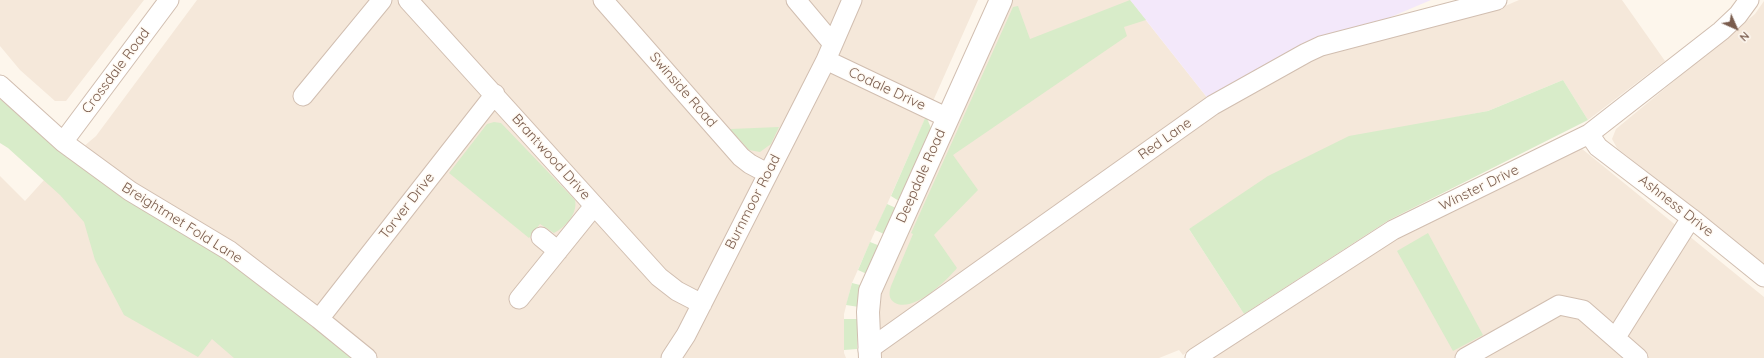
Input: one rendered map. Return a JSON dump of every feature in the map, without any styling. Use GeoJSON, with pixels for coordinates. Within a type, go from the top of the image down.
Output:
{"type":"FeatureCollection","features":[{"type":"Feature","properties":{"kind":"street","name":"Crossdale Road"},"geometry":{"type":"LineString","coordinates":[[63,142],[169,0]]}},
{"type":"Feature","properties":{"kind":"street"},"geometry":{"type":"LineString","coordinates":[[303,96],[382,0]]}},
{"type":"Feature","properties":{"kind":"street","name":"Brantwood Drive"},"geometry":{"type":"LineString","coordinates":[[408,0],[659,277],[677,291],[702,304]]}},
{"type":"Feature","properties":{"kind":"street","name":"Swinside Road"},"geometry":{"type":"LineString","coordinates":[[604,0],[741,157],[750,164],[768,173]]}},
{"type":"Feature","properties":{"kind":"street"},"geometry":{"type":"LineString","coordinates":[[796,0],[829,52]]}},
{"type":"Feature","properties":{"kind":"street","name":"Burnmoor Road"},"geometry":{"type":"LineString","coordinates":[[671,358],[686,335],[702,304],[829,52],[852,0]]}},
{"type":"Feature","properties":{"kind":"street","name":"Deepdale Road"},"geometry":{"type":"LineString","coordinates":[[869,354],[870,291],[1001,0]]}},
{"type":"Feature","properties":{"kind":"street","name":"Red Lane"},"geometry":{"type":"LineString","coordinates":[[869,354],[1213,105],[1321,46],[1498,0]]}},
{"type":"Feature","properties":{"kind":"street","name":"Winster Drive"},"geometry":{"type":"LineString","coordinates":[[1201,357],[1393,230],[1589,134],[1721,31],[1738,15],[1749,0]]}},
{"type":"Feature","properties":{"kind":"street","name":"Codale Drive"},"geometry":{"type":"LineString","coordinates":[[829,52],[948,118]]}},
{"type":"Feature","properties":{"kind":"street","name":"Breightmet Fold Lane"},"geometry":{"type":"LineString","coordinates":[[0,84],[63,142],[130,191],[230,251],[367,358]]}},
{"type":"Feature","properties":{"kind":"street","name":"Torver Drive"},"geometry":{"type":"LineString","coordinates":[[319,319],[494,94]]}},
{"type":"Feature","properties":{"kind":"street","name":"Ashness Drive"},"geometry":{"type":"LineString","coordinates":[[1589,134],[1598,147],[1691,218],[1764,277]]}},
{"type":"Feature","properties":{"kind":"street"},"geometry":{"type":"LineString","coordinates":[[519,299],[594,206]]}},
{"type":"Feature","properties":{"kind":"street"},"geometry":{"type":"LineString","coordinates":[[1616,337],[1691,218]]}},
{"type":"Feature","properties":{"kind":"street"},"geometry":{"type":"LineString","coordinates":[[541,237],[558,251]]}},
{"type":"Feature","properties":{"kind":"street"},"geometry":{"type":"LineString","coordinates":[[1465,358],[1559,306],[1583,310],[1616,337],[1638,358]]}},
{"type":"Feature","properties":{"kind":"shaded area"},"geometry":{"type":"Polygon","coordinates":[[[0,0],[144,0],[66,101],[55,101],[20,70],[0,46],[0,0]]]}},
{"type":"Feature","properties":{"kind":"shaded area"},"geometry":{"type":"Polygon","coordinates":[[[197,0],[978,0],[852,283],[844,314],[844,353],[846,358],[0,358],[0,176],[25,201],[44,180],[96,136],[197,0]]]}},
{"type":"Feature","properties":{"kind":"shaded area"},"geometry":{"type":"Polygon","coordinates":[[[1001,0],[1130,0],[1213,105],[1303,57],[1505,6],[1519,0],[1622,0],[1665,61],[1588,120],[1563,80],[1488,111],[1423,124],[1189,229],[1244,314],[1183,355],[1179,350],[1159,358],[877,358],[868,312],[1001,0]]]}},
{"type":"Feature","properties":{"kind":"shaded area"},"geometry":{"type":"Polygon","coordinates":[[[1130,0],[1431,0],[1306,53],[1213,105],[1130,0]]]}},
{"type":"Feature","properties":{"kind":"shaded area"},"geometry":{"type":"Polygon","coordinates":[[[1764,1],[1764,264],[1617,148],[1612,139],[1616,129],[1755,14],[1764,1]]]}},
{"type":"Feature","properties":{"kind":"shaded area"},"geometry":{"type":"Polygon","coordinates":[[[1581,148],[1764,297],[1764,358],[1204,358],[1386,241],[1581,148]]]}},
{"type":"Feature","properties":{"kind":"green space"},"geometry":{"type":"Polygon","coordinates":[[[1130,0],[1146,20],[1124,27],[1127,36],[953,155],[978,190],[934,235],[957,268],[938,287],[920,299],[903,305],[895,303],[891,300],[890,288],[913,234],[911,233],[1013,7],[1018,6],[1030,39],[1130,0]]]}},
{"type":"Feature","properties":{"kind":"green space"},"geometry":{"type":"Polygon","coordinates":[[[1563,80],[1588,120],[1389,220],[1244,314],[1189,229],[1268,176],[1349,136],[1488,111],[1563,80]]]}},
{"type":"Feature","properties":{"kind":"green space"},"geometry":{"type":"Polygon","coordinates":[[[0,99],[39,133],[120,196],[209,247],[315,328],[351,358],[234,358],[212,339],[198,357],[124,315],[95,260],[84,222],[60,195],[8,148],[0,143],[0,99]]]}},
{"type":"Feature","properties":{"kind":"green space"},"geometry":{"type":"Polygon","coordinates":[[[926,116],[931,128],[899,201],[891,196],[926,116]]]}},
{"type":"Feature","properties":{"kind":"green space"},"geometry":{"type":"Polygon","coordinates":[[[494,122],[501,123],[575,200],[575,210],[573,215],[563,227],[554,233],[540,224],[529,238],[449,173],[487,124],[494,122]]]}},
{"type":"Feature","properties":{"kind":"green space"},"geometry":{"type":"Polygon","coordinates":[[[779,127],[771,144],[760,152],[749,150],[730,129],[779,127]]]}},
{"type":"Feature","properties":{"kind":"green space"},"geometry":{"type":"Polygon","coordinates":[[[887,204],[896,208],[884,234],[875,230],[887,204]]]}},
{"type":"Feature","properties":{"kind":"green space"},"geometry":{"type":"Polygon","coordinates":[[[1428,233],[1483,335],[1453,351],[1397,251],[1428,233]]]}},
{"type":"Feature","properties":{"kind":"green space"},"geometry":{"type":"Polygon","coordinates":[[[870,242],[880,246],[867,274],[858,270],[870,242]]]}},
{"type":"Feature","properties":{"kind":"green space"},"geometry":{"type":"Polygon","coordinates":[[[852,283],[864,286],[859,307],[846,305],[852,283]]]}},
{"type":"Feature","properties":{"kind":"green space"},"geometry":{"type":"Polygon","coordinates":[[[844,319],[858,319],[857,349],[844,350],[844,319]]]}}]}
